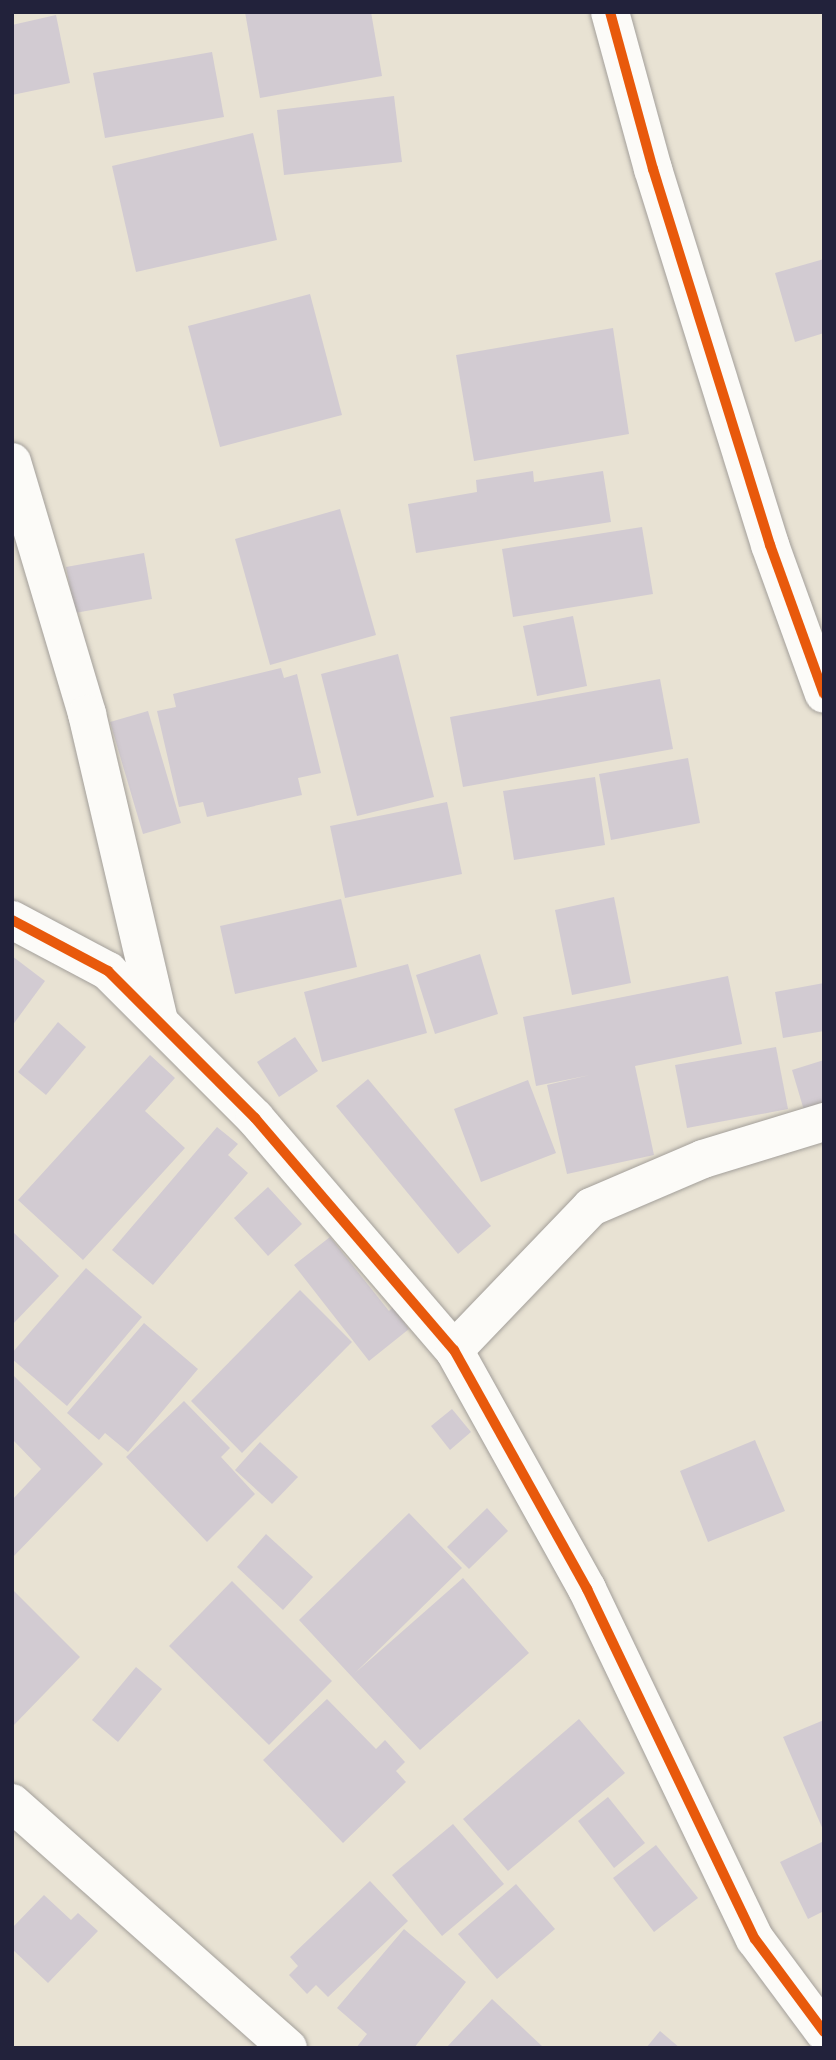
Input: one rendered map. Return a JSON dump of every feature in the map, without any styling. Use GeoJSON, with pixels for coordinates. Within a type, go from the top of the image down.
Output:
{"type":"FeatureCollection","features":[{"type":"Feature","properties":{"kind":"street"},"geometry":{"type":"LineString","coordinates":[[610,12],[653,169],[770,545],[824,695]]}},
{"type":"Feature","properties":{"kind":"street"},"geometry":{"type":"LineString","coordinates":[[12,462],[87,715],[159,1021]]}},
{"type":"Feature","properties":{"kind":"street"},"geometry":{"type":"LineString","coordinates":[[12,920],[108,971],[255,1118],[454,1350],[587,1589],[755,1939],[824,2032]]}},
{"type":"Feature","properties":{"kind":"street"},"geometry":{"type":"LineString","coordinates":[[454,1350],[591,1207],[703,1159],[824,1122]]}},
{"type":"Feature","properties":{"kind":"street"},"geometry":{"type":"LineString","coordinates":[[12,1803],[288,2048]]}},
{"type":"Feature","properties":{"kind":"building"},"geometry":{"type":"Polygon","coordinates":[[[245,12],[371,12],[382,76],[260,98],[245,12]]]}},
{"type":"Feature","properties":{"kind":"building"},"geometry":{"type":"Polygon","coordinates":[[[56,15],[70,83],[12,95],[12,25],[56,15]]]}},
{"type":"Feature","properties":{"kind":"building"},"geometry":{"type":"Polygon","coordinates":[[[212,52],[224,117],[105,138],[93,73],[212,52]]]}},
{"type":"Feature","properties":{"kind":"building"},"geometry":{"type":"Polygon","coordinates":[[[394,96],[402,162],[284,175],[277,110],[394,96]]]}},
{"type":"Feature","properties":{"kind":"building"},"geometry":{"type":"Polygon","coordinates":[[[253,133],[277,240],[136,272],[112,166],[253,133]]]}},
{"type":"Feature","properties":{"kind":"building"},"geometry":{"type":"Polygon","coordinates":[[[824,259],[824,333],[795,342],[775,273],[824,259]]]}},
{"type":"Feature","properties":{"kind":"building"},"geometry":{"type":"Polygon","coordinates":[[[310,294],[342,415],[220,447],[188,326],[310,294]]]}},
{"type":"Feature","properties":{"kind":"building"},"geometry":{"type":"Polygon","coordinates":[[[613,328],[629,434],[474,461],[456,355],[613,328]]]}},
{"type":"Feature","properties":{"kind":"building"},"geometry":{"type":"Polygon","coordinates":[[[533,471],[534,482],[603,471],[611,522],[416,553],[408,504],[477,492],[476,480],[533,471]]]}},
{"type":"Feature","properties":{"kind":"building"},"geometry":{"type":"Polygon","coordinates":[[[340,509],[376,635],[270,665],[235,539],[340,509]]]}},
{"type":"Feature","properties":{"kind":"building"},"geometry":{"type":"Polygon","coordinates":[[[642,527],[653,594],[513,617],[502,549],[642,527]]]}},
{"type":"Feature","properties":{"kind":"building"},"geometry":{"type":"Polygon","coordinates":[[[144,553],[152,599],[75,613],[66,567],[144,553]]]}},
{"type":"Feature","properties":{"kind":"building"},"geometry":{"type":"Polygon","coordinates":[[[573,616],[587,686],[537,696],[523,626],[573,616]]]}},
{"type":"Feature","properties":{"kind":"building"},"geometry":{"type":"Polygon","coordinates":[[[398,654],[434,797],[357,816],[321,674],[398,654]]]}},
{"type":"Feature","properties":{"kind":"building"},"geometry":{"type":"Polygon","coordinates":[[[281,668],[284,678],[297,674],[321,773],[298,778],[302,795],[207,817],[203,802],[179,807],[157,711],[176,707],[173,694],[281,668]]]}},
{"type":"Feature","properties":{"kind":"building"},"geometry":{"type":"Polygon","coordinates":[[[660,679],[673,749],[463,787],[450,717],[660,679]]]}},
{"type":"Feature","properties":{"kind":"building"},"geometry":{"type":"Polygon","coordinates":[[[148,711],[181,823],[143,834],[110,722],[148,711]]]}},
{"type":"Feature","properties":{"kind":"building"},"geometry":{"type":"Polygon","coordinates":[[[688,758],[700,823],[611,840],[599,774],[688,758]]]}},
{"type":"Feature","properties":{"kind":"building"},"geometry":{"type":"Polygon","coordinates":[[[595,777],[605,845],[514,860],[503,791],[595,777]]]}},
{"type":"Feature","properties":{"kind":"building"},"geometry":{"type":"Polygon","coordinates":[[[447,802],[462,874],[345,898],[330,826],[447,802]]]}},
{"type":"Feature","properties":{"kind":"building"},"geometry":{"type":"Polygon","coordinates":[[[614,897],[631,983],[572,995],[555,910],[614,897]]]}},
{"type":"Feature","properties":{"kind":"building"},"geometry":{"type":"Polygon","coordinates":[[[341,899],[357,967],[235,994],[220,926],[341,899]]]}},
{"type":"Feature","properties":{"kind":"building"},"geometry":{"type":"Polygon","coordinates":[[[480,954],[498,1014],[435,1034],[416,975],[480,954]]]}},
{"type":"Feature","properties":{"kind":"building"},"geometry":{"type":"Polygon","coordinates":[[[12,956],[45,981],[12,1026],[12,956]]]}},
{"type":"Feature","properties":{"kind":"building"},"geometry":{"type":"Polygon","coordinates":[[[408,964],[427,1033],[322,1062],[304,992],[408,964]]]}},
{"type":"Feature","properties":{"kind":"building"},"geometry":{"type":"Polygon","coordinates":[[[728,976],[742,1044],[635,1066],[654,1155],[567,1174],[547,1085],[590,1075],[536,1086],[523,1017],[728,976]]]}},
{"type":"Feature","properties":{"kind":"building"},"geometry":{"type":"Polygon","coordinates":[[[824,983],[824,1031],[783,1038],[775,992],[824,983]]]}},
{"type":"Feature","properties":{"kind":"building"},"geometry":{"type":"Polygon","coordinates":[[[58,1022],[86,1047],[46,1095],[18,1072],[58,1022]]]}},
{"type":"Feature","properties":{"kind":"building"},"geometry":{"type":"Polygon","coordinates":[[[295,1037],[318,1071],[279,1097],[257,1062],[295,1037]]]}},
{"type":"Feature","properties":{"kind":"building"},"geometry":{"type":"Polygon","coordinates":[[[776,1047],[788,1109],[687,1128],[675,1065],[776,1047]]]}},
{"type":"Feature","properties":{"kind":"building"},"geometry":{"type":"Polygon","coordinates":[[[150,1055],[175,1078],[145,1111],[185,1148],[83,1260],[18,1200],[150,1055]]]}},
{"type":"Feature","properties":{"kind":"building"},"geometry":{"type":"Polygon","coordinates":[[[824,1060],[824,1112],[806,1117],[792,1070],[824,1060]]]}},
{"type":"Feature","properties":{"kind":"building"},"geometry":{"type":"Polygon","coordinates":[[[368,1079],[491,1226],[458,1254],[336,1106],[368,1079]]]}},
{"type":"Feature","properties":{"kind":"building"},"geometry":{"type":"Polygon","coordinates":[[[528,1080],[556,1153],[481,1182],[454,1109],[528,1080]]]}},
{"type":"Feature","properties":{"kind":"building"},"geometry":{"type":"Polygon","coordinates":[[[217,1127],[238,1144],[228,1155],[248,1173],[153,1285],[112,1250],[217,1127]]]}},
{"type":"Feature","properties":{"kind":"building"},"geometry":{"type":"Polygon","coordinates":[[[268,1187],[302,1224],[268,1256],[234,1218],[268,1187]]]}},
{"type":"Feature","properties":{"kind":"building"},"geometry":{"type":"Polygon","coordinates":[[[12,1231],[59,1276],[12,1325],[12,1231]]]}},
{"type":"Feature","properties":{"kind":"building"},"geometry":{"type":"Polygon","coordinates":[[[330,1237],[389,1311],[393,1307],[409,1329],[369,1361],[294,1265],[330,1237]]]}},
{"type":"Feature","properties":{"kind":"building"},"geometry":{"type":"Polygon","coordinates":[[[86,1268],[142,1317],[67,1406],[12,1359],[12,1353],[86,1268]]]}},
{"type":"Feature","properties":{"kind":"building"},"geometry":{"type":"Polygon","coordinates":[[[300,1290],[352,1342],[242,1453],[191,1401],[300,1290]]]}},
{"type":"Feature","properties":{"kind":"building"},"geometry":{"type":"Polygon","coordinates":[[[144,1323],[198,1369],[128,1452],[105,1433],[99,1440],[67,1413],[144,1323]]]}},
{"type":"Feature","properties":{"kind":"building"},"geometry":{"type":"Polygon","coordinates":[[[12,1374],[103,1464],[12,1558],[12,1500],[41,1469],[12,1439],[12,1374]]]}},
{"type":"Feature","properties":{"kind":"building"},"geometry":{"type":"Polygon","coordinates":[[[184,1401],[230,1448],[221,1457],[255,1494],[207,1542],[126,1457],[184,1401]]]}},
{"type":"Feature","properties":{"kind":"building"},"geometry":{"type":"Polygon","coordinates":[[[452,1409],[471,1432],[450,1450],[431,1426],[452,1409]]]}},
{"type":"Feature","properties":{"kind":"building"},"geometry":{"type":"Polygon","coordinates":[[[755,1440],[785,1511],[708,1542],[680,1471],[755,1440]]]}},
{"type":"Feature","properties":{"kind":"building"},"geometry":{"type":"Polygon","coordinates":[[[260,1442],[298,1477],[272,1504],[235,1470],[260,1442]]]}},
{"type":"Feature","properties":{"kind":"building"},"geometry":{"type":"Polygon","coordinates":[[[487,1508],[508,1531],[469,1569],[447,1547],[487,1508]]]}},
{"type":"Feature","properties":{"kind":"building"},"geometry":{"type":"Polygon","coordinates":[[[409,1513],[462,1568],[355,1673],[463,1578],[529,1653],[420,1750],[299,1620],[409,1513]]]}},
{"type":"Feature","properties":{"kind":"building"},"geometry":{"type":"Polygon","coordinates":[[[266,1534],[313,1577],[283,1610],[237,1567],[266,1534]]]}},
{"type":"Feature","properties":{"kind":"building"},"geometry":{"type":"Polygon","coordinates":[[[232,1581],[332,1681],[269,1745],[169,1646],[232,1581]]]}},
{"type":"Feature","properties":{"kind":"building"},"geometry":{"type":"Polygon","coordinates":[[[12,1589],[80,1657],[12,1727],[12,1589]]]}},
{"type":"Feature","properties":{"kind":"building"},"geometry":{"type":"Polygon","coordinates":[[[136,1667],[162,1689],[118,1742],[92,1720],[136,1667]]]}},
{"type":"Feature","properties":{"kind":"building"},"geometry":{"type":"Polygon","coordinates":[[[327,1699],[376,1749],[385,1740],[405,1762],[396,1771],[406,1782],[343,1843],[263,1760],[327,1699]]]}},
{"type":"Feature","properties":{"kind":"building"},"geometry":{"type":"Polygon","coordinates":[[[579,1719],[625,1773],[508,1871],[463,1819],[579,1719]]]}},
{"type":"Feature","properties":{"kind":"building"},"geometry":{"type":"Polygon","coordinates":[[[824,1720],[824,1832],[783,1737],[824,1720]]]}},
{"type":"Feature","properties":{"kind":"building"},"geometry":{"type":"Polygon","coordinates":[[[608,1797],[645,1843],[614,1868],[578,1821],[608,1797]]]}},
{"type":"Feature","properties":{"kind":"building"},"geometry":{"type":"Polygon","coordinates":[[[453,1824],[504,1884],[442,1936],[392,1875],[453,1824]]]}},
{"type":"Feature","properties":{"kind":"building"},"geometry":{"type":"Polygon","coordinates":[[[824,1841],[824,1911],[808,1919],[780,1862],[824,1841]]]}},
{"type":"Feature","properties":{"kind":"building"},"geometry":{"type":"Polygon","coordinates":[[[656,1845],[698,1898],[654,1932],[613,1878],[656,1845]]]}},
{"type":"Feature","properties":{"kind":"building"},"geometry":{"type":"Polygon","coordinates":[[[370,1881],[408,1921],[328,1997],[316,1985],[307,1994],[289,1975],[298,1966],[290,1957],[370,1881]]]}},
{"type":"Feature","properties":{"kind":"building"},"geometry":{"type":"Polygon","coordinates":[[[516,1884],[555,1929],[497,1979],[458,1934],[516,1884]]]}},
{"type":"Feature","properties":{"kind":"building"},"geometry":{"type":"Polygon","coordinates":[[[44,1895],[71,1920],[78,1913],[98,1931],[48,1983],[12,1949],[12,1928],[44,1895]]]}},
{"type":"Feature","properties":{"kind":"building"},"geometry":{"type":"Polygon","coordinates":[[[404,1929],[466,1982],[414,2048],[356,2048],[367,2034],[337,2008],[404,1929]]]}},
{"type":"Feature","properties":{"kind":"building"},"geometry":{"type":"Polygon","coordinates":[[[492,1999],[544,2048],[446,2048],[492,1999]]]}},
{"type":"Feature","properties":{"kind":"building"},"geometry":{"type":"Polygon","coordinates":[[[660,2031],[680,2048],[646,2048],[660,2031]]]}},
{"type":"Feature","properties":{"kind":"cycle path"},"geometry":{"type":"LineString","coordinates":[[610,12],[653,169],[770,545],[824,694]]}},
{"type":"Feature","properties":{"kind":"cycle path"},"geometry":{"type":"LineString","coordinates":[[12,920],[108,971],[255,1118],[454,1350],[587,1589],[755,1939],[824,2032]]}}]}
